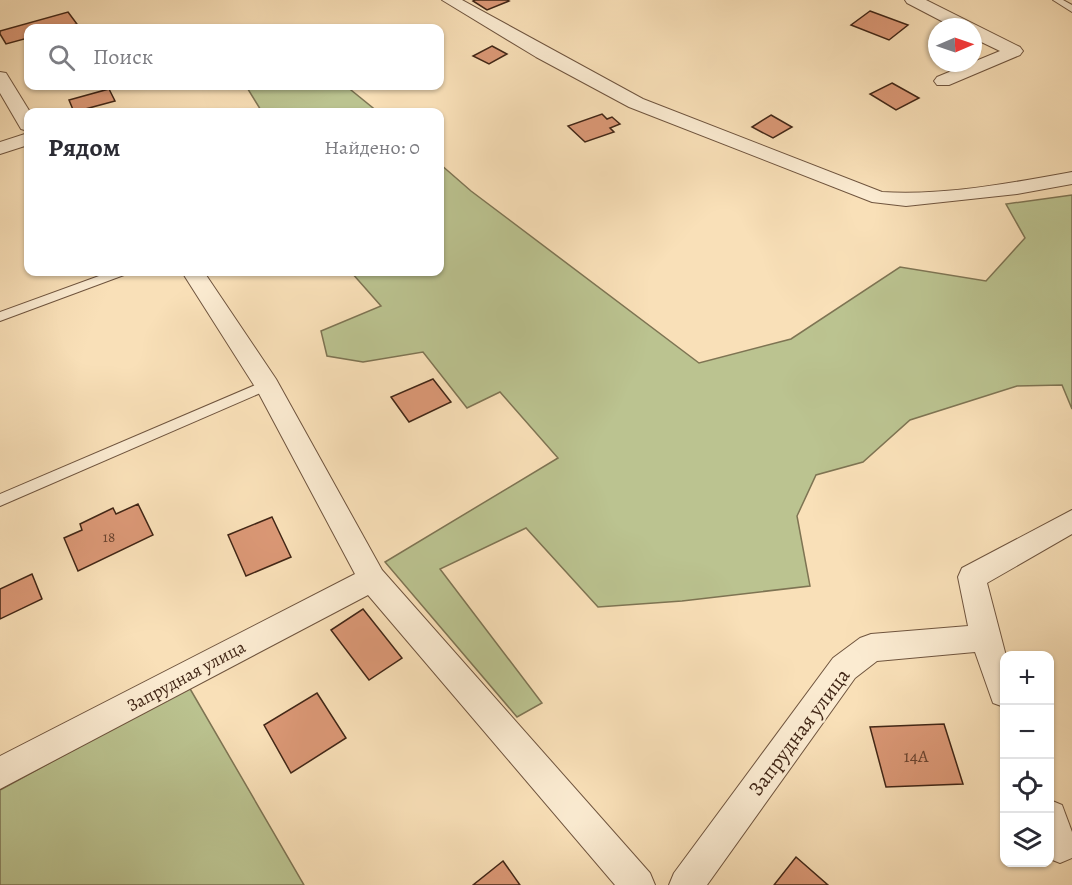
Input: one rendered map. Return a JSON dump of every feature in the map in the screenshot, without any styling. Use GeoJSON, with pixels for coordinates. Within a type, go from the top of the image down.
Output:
{"type":"FeatureCollection","features":[{"type":"Feature","properties":{"kind":"street"},"geometry":{"type":"LineString","coordinates":[[450,0],[636,103],[879,198],[906,200],[1017,188],[1072,178]]}},
{"type":"Feature","properties":{"kind":"street"},"geometry":{"type":"LineString","coordinates":[[913,0],[948,18]]}},
{"type":"Feature","properties":{"kind":"street"},"geometry":{"type":"LineString","coordinates":[[982,35],[1014,51],[982,65]]}},
{"type":"Feature","properties":{"kind":"street"},"geometry":{"type":"LineString","coordinates":[[943,81],[964,72]]}},
{"type":"Feature","properties":{"kind":"street"},"geometry":{"type":"LineString","coordinates":[[0,76],[24,118]]}},
{"type":"Feature","properties":{"kind":"street"},"geometry":{"type":"LineString","coordinates":[[0,148],[24,140]]}},
{"type":"Feature","properties":{"kind":"street"},"geometry":{"type":"LineString","coordinates":[[196,276],[267,385],[372,579],[638,885]]}},
{"type":"Feature","properties":{"kind":"street"},"geometry":{"type":"LineString","coordinates":[[1000,680],[985,639],[972,578],[1072,521]]}},
{"type":"Feature","properties":{"kind":"street","name":"Запрудная улица"},"geometry":{"type":"LineString","coordinates":[[0,773],[372,579]]}},
{"type":"Feature","properties":{"kind":"street","name":"Запрудная улица"},"geometry":{"type":"LineString","coordinates":[[686,885],[844,668],[872,648],[985,639]]}},
{"type":"Feature","properties":{"kind":"lane"},"geometry":{"type":"LineString","coordinates":[[1057,0],[1072,9]]}},
{"type":"Feature","properties":{"kind":"lane"},"geometry":{"type":"LineString","coordinates":[[0,317],[109,276]]}},
{"type":"Feature","properties":{"kind":"lane"},"geometry":{"type":"LineString","coordinates":[[0,500],[267,385]]}},
{"type":"Feature","properties":{"kind":"green space"},"geometry":{"type":"Polygon","coordinates":[[[248,90],[351,90],[373,108],[260,108],[248,90]]]}},
{"type":"Feature","properties":{"kind":"green space"},"geometry":{"type":"Polygon","coordinates":[[[444,167],[471,191],[699,363],[791,339],[900,267],[986,281],[1025,238],[1006,204],[1072,195],[1072,409],[1062,385],[1017,386],[910,420],[863,462],[816,475],[797,516],[810,586],[682,601],[598,607],[526,528],[440,569],[542,703],[517,717],[385,562],[558,458],[500,392],[467,408],[423,352],[363,362],[327,356],[321,331],[381,306],[355,276],[444,276],[444,167]]]}},
{"type":"Feature","properties":{"kind":"green space"},"geometry":{"type":"Polygon","coordinates":[[[189,687],[304,885],[0,885],[0,790],[189,687]]]}},
{"type":"Feature","properties":{"kind":"building"},"geometry":{"type":"Polygon","coordinates":[[[473,1],[509,1],[487,10],[473,1]]]}},
{"type":"Feature","properties":{"kind":"building"},"geometry":{"type":"Polygon","coordinates":[[[870,11],[908,25],[889,40],[851,25],[870,11]]]}},
{"type":"Feature","properties":{"kind":"building"},"geometry":{"type":"Polygon","coordinates":[[[68,12],[77,24],[25,24],[68,12]]]}},
{"type":"Feature","properties":{"kind":"building"},"geometry":{"type":"Polygon","coordinates":[[[24,24],[24,39],[6,44],[0,31],[24,24]]]}},
{"type":"Feature","properties":{"kind":"building"},"geometry":{"type":"Polygon","coordinates":[[[492,46],[507,54],[489,64],[473,56],[492,46]]]}},
{"type":"Feature","properties":{"kind":"building"},"geometry":{"type":"Polygon","coordinates":[[[892,83],[919,98],[896,110],[870,94],[892,83]]]}},
{"type":"Feature","properties":{"kind":"building"},"geometry":{"type":"Polygon","coordinates":[[[110,90],[115,101],[89,108],[72,108],[69,100],[110,90]]]}},
{"type":"Feature","properties":{"kind":"building"},"geometry":{"type":"Polygon","coordinates":[[[602,114],[607,119],[612,117],[620,124],[610,128],[614,132],[585,142],[568,126],[602,114]]]}},
{"type":"Feature","properties":{"kind":"building"},"geometry":{"type":"Polygon","coordinates":[[[771,115],[792,127],[773,138],[752,127],[771,115]]]}},
{"type":"Feature","properties":{"kind":"building"},"geometry":{"type":"Polygon","coordinates":[[[433,379],[451,402],[409,422],[391,397],[433,379]]]}},
{"type":"Feature","properties":{"kind":"building"},"geometry":{"type":"Polygon","coordinates":[[[138,504],[153,535],[78,571],[64,538],[82,530],[80,524],[113,508],[116,514],[138,504]]]}},
{"type":"Feature","properties":{"kind":"building"},"geometry":{"type":"Polygon","coordinates":[[[272,517],[291,557],[246,576],[228,535],[272,517]]]}},
{"type":"Feature","properties":{"kind":"building"},"geometry":{"type":"Polygon","coordinates":[[[32,574],[42,599],[0,619],[0,589],[32,574]]]}},
{"type":"Feature","properties":{"kind":"building"},"geometry":{"type":"Polygon","coordinates":[[[363,609],[402,658],[369,680],[331,630],[363,609]]]}},
{"type":"Feature","properties":{"kind":"building"},"geometry":{"type":"Polygon","coordinates":[[[317,693],[346,738],[291,773],[264,725],[317,693]]]}},
{"type":"Feature","properties":{"kind":"building"},"geometry":{"type":"Polygon","coordinates":[[[944,724],[963,784],[886,787],[870,727],[944,724]]]}},
{"type":"Feature","properties":{"kind":"building"},"geometry":{"type":"Polygon","coordinates":[[[796,857],[828,885],[774,885],[796,857]]]}},
{"type":"Feature","properties":{"kind":"building"},"geometry":{"type":"Polygon","coordinates":[[[503,861],[520,885],[473,885],[503,861]]]}}]}
